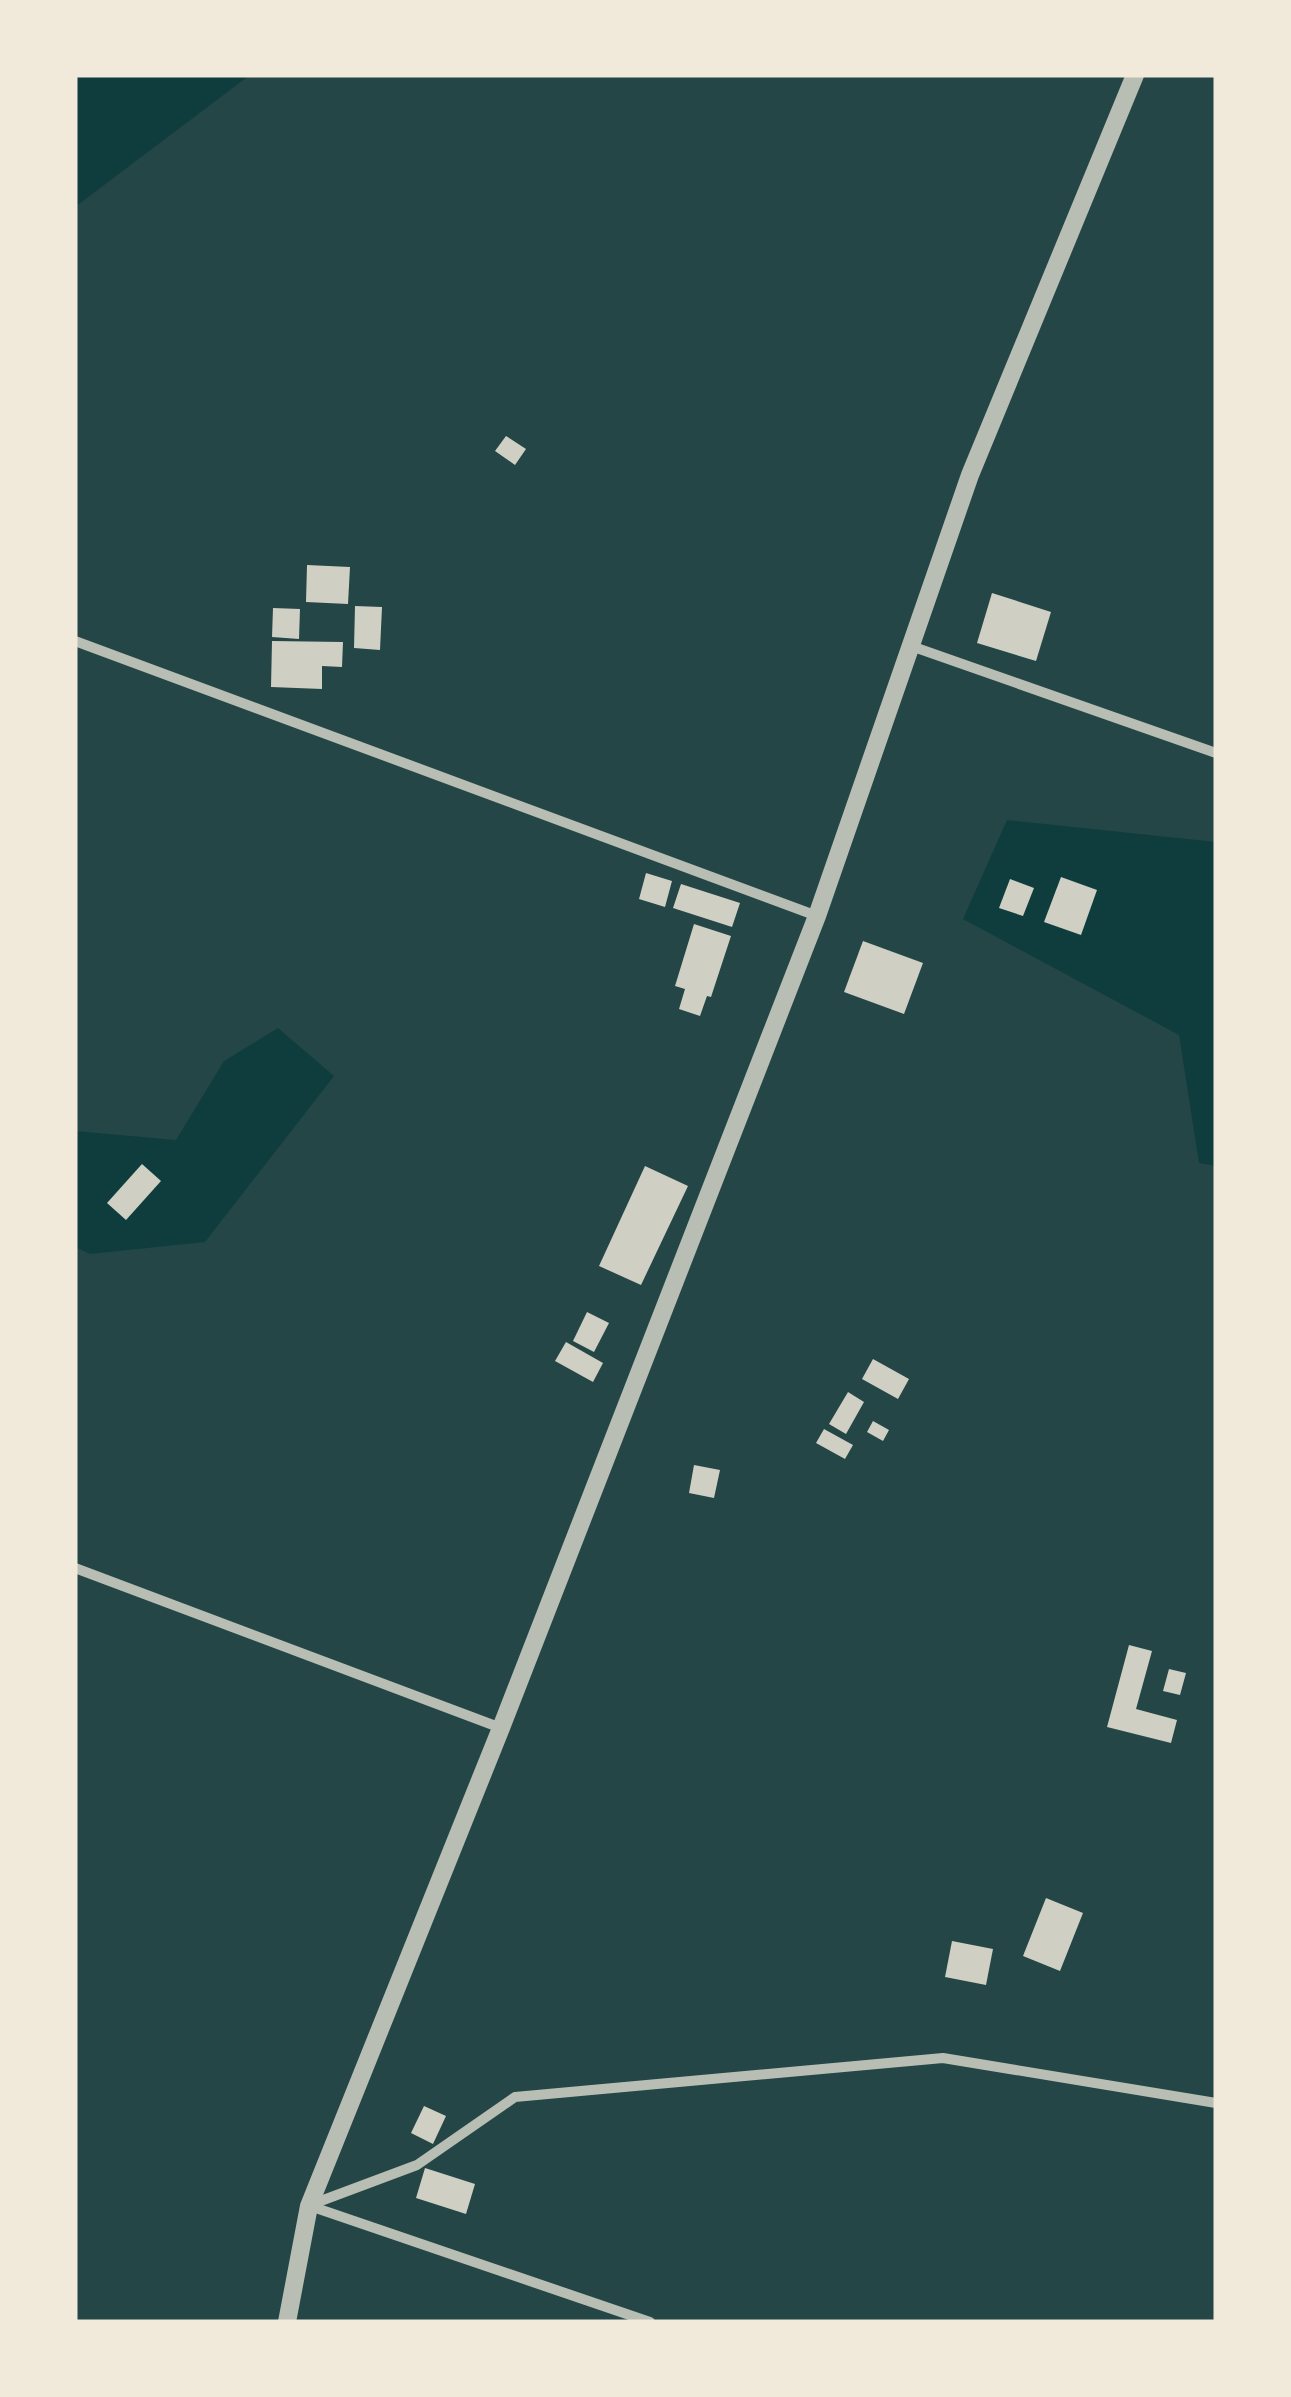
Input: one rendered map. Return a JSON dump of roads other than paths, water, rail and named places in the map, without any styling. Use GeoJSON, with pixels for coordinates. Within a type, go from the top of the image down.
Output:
{"type":"FeatureCollection","features":[{"type":"Feature","properties":{"kind":"street"},"geometry":{"type":"LineString","coordinates":[[286,2322],[309,2206],[501,1728],[817,916],[970,474],[1135,75]]}},
{"type":"Feature","properties":{"kind":"street"},"geometry":{"type":"LineString","coordinates":[[75,641],[817,916]]}},
{"type":"Feature","properties":{"kind":"street"},"geometry":{"type":"LineString","coordinates":[[911,646],[1216,753]]}},
{"type":"Feature","properties":{"kind":"street"},"geometry":{"type":"LineString","coordinates":[[75,1568],[501,1728]]}},
{"type":"Feature","properties":{"kind":"street"},"geometry":{"type":"LineString","coordinates":[[309,2206],[418,2165],[515,2097],[944,2058],[1216,2102]]}},
{"type":"Feature","properties":{"kind":"street"},"geometry":{"type":"LineString","coordinates":[[309,2206],[650,2322]]}}]}
